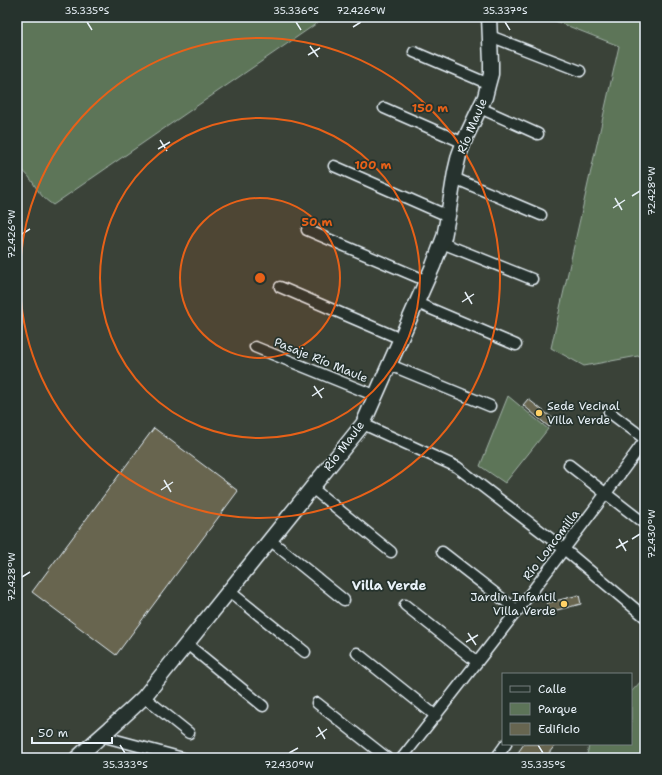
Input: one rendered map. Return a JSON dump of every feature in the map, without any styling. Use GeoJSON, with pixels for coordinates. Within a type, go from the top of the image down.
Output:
{"type":"FeatureCollection","features":[{"type":"Feature","properties":{"kind":"street","name":"Río Maule"},"geometry":{"type":"LineString","coordinates":[[77,758],[124,717],[144,697],[363,424],[427,281],[442,243],[459,155],[472,123],[485,97],[489,84],[491,63],[489,17]]}},
{"type":"Feature","properties":{"kind":"street"},"geometry":{"type":"LineString","coordinates":[[490,36],[580,71]]}},
{"type":"Feature","properties":{"kind":"street"},"geometry":{"type":"LineString","coordinates":[[414,52],[489,84]]}},
{"type":"Feature","properties":{"kind":"street"},"geometry":{"type":"LineString","coordinates":[[384,108],[464,143]]}},
{"type":"Feature","properties":{"kind":"street"},"geometry":{"type":"LineString","coordinates":[[480,108],[538,134]]}},
{"type":"Feature","properties":{"kind":"street"},"geometry":{"type":"LineString","coordinates":[[334,166],[448,216]]}},
{"type":"Feature","properties":{"kind":"street"},"geometry":{"type":"LineString","coordinates":[[454,178],[541,215]]}},
{"type":"Feature","properties":{"kind":"street"},"geometry":{"type":"LineString","coordinates":[[307,230],[427,281]]}},
{"type":"Feature","properties":{"kind":"street"},"geometry":{"type":"LineString","coordinates":[[442,243],[532,279]]}},
{"type":"Feature","properties":{"kind":"street"},"geometry":{"type":"LineString","coordinates":[[280,287],[401,339]]}},
{"type":"Feature","properties":{"kind":"street"},"geometry":{"type":"LineString","coordinates":[[417,303],[516,345]]}},
{"type":"Feature","properties":{"kind":"street","name":"Pasaje Río Maule"},"geometry":{"type":"LineString","coordinates":[[256,347],[376,396]]}},
{"type":"Feature","properties":{"kind":"street"},"geometry":{"type":"LineString","coordinates":[[390,365],[490,406]]}},
{"type":"Feature","properties":{"kind":"street"},"geometry":{"type":"LineString","coordinates":[[608,412],[645,440]]}},
{"type":"Feature","properties":{"kind":"street"},"geometry":{"type":"LineString","coordinates":[[363,424],[457,467],[564,549],[645,617]]}},
{"type":"Feature","properties":{"kind":"street","name":"Río Loncomilla"},"geometry":{"type":"LineString","coordinates":[[402,758],[518,611],[645,440]]}},
{"type":"Feature","properties":{"kind":"street"},"geometry":{"type":"LineString","coordinates":[[568,465],[645,524]]}},
{"type":"Feature","properties":{"kind":"street"},"geometry":{"type":"LineString","coordinates":[[312,488],[391,552]]}},
{"type":"Feature","properties":{"kind":"street"},"geometry":{"type":"LineString","coordinates":[[270,540],[344,600]]}},
{"type":"Feature","properties":{"kind":"street"},"geometry":{"type":"LineString","coordinates":[[442,552],[518,611]]}},
{"type":"Feature","properties":{"kind":"street"},"geometry":{"type":"LineString","coordinates":[[229,591],[305,652]]}},
{"type":"Feature","properties":{"kind":"street"},"geometry":{"type":"LineString","coordinates":[[405,605],[478,662]]}},
{"type":"Feature","properties":{"kind":"street"},"geometry":{"type":"LineString","coordinates":[[187,644],[263,706]]}},
{"type":"Feature","properties":{"kind":"street"},"geometry":{"type":"LineString","coordinates":[[357,653],[436,716]]}},
{"type":"Feature","properties":{"kind":"street"},"geometry":{"type":"LineString","coordinates":[[144,697],[189,733]]}},
{"type":"Feature","properties":{"kind":"street"},"geometry":{"type":"LineString","coordinates":[[318,703],[387,758]]}},
{"type":"Feature","properties":{"kind":"street"},"geometry":{"type":"LineString","coordinates":[[101,736],[183,758]]}},
{"type":"Feature","properties":{"kind":"street"},"geometry":{"type":"LineString","coordinates":[[496,758],[505,745]]}},
{"type":"Feature","properties":{"kind":"green space"},"geometry":{"type":"Polygon","coordinates":[[[17,17],[326,17],[53,205],[43,197],[26,173],[17,167],[17,17]]]}},
{"type":"Feature","properties":{"kind":"green space"},"geometry":{"type":"Polygon","coordinates":[[[545,17],[645,17],[645,361],[638,356],[584,366],[551,348],[619,46],[545,17]]]}},
{"type":"Feature","properties":{"kind":"green space"},"geometry":{"type":"Polygon","coordinates":[[[508,396],[548,429],[505,483],[480,466],[508,396]]]}},
{"type":"Feature","properties":{"kind":"green space"},"geometry":{"type":"Polygon","coordinates":[[[645,677],[645,758],[586,758],[590,745],[632,745],[632,691],[645,677]]]}},
{"type":"Feature","properties":{"kind":"building","name":"Sede Vecinal Villa Verde"},"geometry":{"type":"Polygon","coordinates":[[[528,399],[555,420],[549,427],[523,405],[528,399]]]}},
{"type":"Feature","properties":{"kind":"building"},"geometry":{"type":"Polygon","coordinates":[[[154,428],[238,491],[116,655],[32,592],[154,428]]]}},
{"type":"Feature","properties":{"kind":"building","name":"Jardin Infantil Villa Verde"},"geometry":{"type":"Polygon","coordinates":[[[579,595],[581,604],[549,612],[547,603],[579,595]]]}},
{"type":"Feature","properties":{"kind":"building"},"geometry":{"type":"Polygon","coordinates":[[[523,745],[555,745],[545,758],[514,758],[523,745]]]}},
{"type":"Feature","properties":{"kind":"place","name":"Sede Vecinal Villa Verde"},"geometry":{"type":"Point","coordinates":[539,413]}},
{"type":"Feature","properties":{"kind":"place","name":"Jardin Infantil Villa Verde"},"geometry":{"type":"Point","coordinates":[564,604]}},
{"type":"Feature","properties":{"kind":"district","name":"Villa Verde"},"geometry":{"type":"Point","coordinates":[389,585]}}]}
